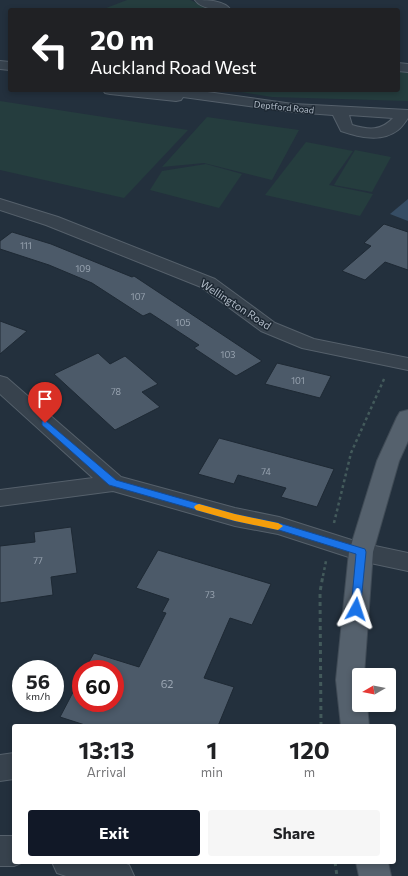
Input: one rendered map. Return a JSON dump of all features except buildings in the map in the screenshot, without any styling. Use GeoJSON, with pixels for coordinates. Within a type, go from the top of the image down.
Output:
{"type":"FeatureCollection","features":[{"type":"Feature","properties":{"kind":"main road"},"geometry":{"type":"LineString","coordinates":[[355,724],[350,680],[361,552],[388,461],[408,417]]}},
{"type":"Feature","properties":{"kind":"main road"},"geometry":{"type":"LineString","coordinates":[[372,864],[375,876]]}},
{"type":"Feature","properties":{"kind":"street"},"geometry":{"type":"LineString","coordinates":[[201,0],[220,8]]}},
{"type":"Feature","properties":{"kind":"street"},"geometry":{"type":"LineString","coordinates":[[130,92],[269,106]]}},
{"type":"Feature","properties":{"kind":"street","name":"Deptford Road"},"geometry":{"type":"LineString","coordinates":[[174,92],[269,106],[340,112],[346,128],[358,132],[386,132],[396,127],[406,114]]}},
{"type":"Feature","properties":{"kind":"street","name":"Wellington Road"},"geometry":{"type":"LineString","coordinates":[[0,204],[52,221],[208,283],[268,327],[309,344],[408,364]]}},
{"type":"Feature","properties":{"kind":"street"},"geometry":{"type":"LineString","coordinates":[[0,383],[112,483]]}},
{"type":"Feature","properties":{"kind":"street"},"geometry":{"type":"LineString","coordinates":[[0,498],[112,483],[235,517],[279,526],[361,552],[408,562]]}},
{"type":"Feature","properties":{"kind":"street"},"geometry":{"type":"LineString","coordinates":[[0,768],[12,766]]}},
{"type":"Feature","properties":{"kind":"street"},"geometry":{"type":"LineString","coordinates":[[0,851],[12,850]]}},
{"type":"Feature","properties":{"kind":"street"},"geometry":{"type":"LineString","coordinates":[[75,864],[118,876]]}},
{"type":"Feature","properties":{"kind":"path"},"geometry":{"type":"LineString","coordinates":[[335,864],[338,876]]}},
{"type":"Feature","properties":{"kind":"green space"},"geometry":{"type":"Polygon","coordinates":[[[127,0],[190,0],[209,8],[106,8],[127,0]]]}},
{"type":"Feature","properties":{"kind":"green space"},"geometry":{"type":"Polygon","coordinates":[[[400,72],[408,72],[408,101],[272,97],[241,92],[400,92],[400,72]]]}},
{"type":"Feature","properties":{"kind":"green space"},"geometry":{"type":"Polygon","coordinates":[[[0,101],[188,130],[124,198],[0,170],[0,101]]]}},
{"type":"Feature","properties":{"kind":"green space"},"geometry":{"type":"Polygon","coordinates":[[[207,117],[299,130],[272,180],[204,163],[162,167],[207,117]]]}},
{"type":"Feature","properties":{"kind":"green space"},"geometry":{"type":"Polygon","coordinates":[[[306,142],[353,151],[329,185],[373,194],[360,216],[265,195],[306,142]]]}},
{"type":"Feature","properties":{"kind":"green space"},"geometry":{"type":"Polygon","coordinates":[[[355,150],[391,157],[372,192],[334,185],[355,150]]]}},
{"type":"Feature","properties":{"kind":"green space"},"geometry":{"type":"Polygon","coordinates":[[[206,164],[242,174],[219,208],[150,190],[162,171],[206,164]]]}},
{"type":"Feature","properties":{"kind":"water"},"geometry":{"type":"Polygon","coordinates":[[[408,199],[408,221],[390,214],[408,199]]]}},
{"type":"Feature","properties":{"kind":"slow traffic"},"geometry":{"type":"LineString","coordinates":[[199,507],[235,517],[278,526]]}},
{"type":"Feature","properties":{"kind":"route"},"geometry":{"type":"LineString","coordinates":[[45,423],[112,483],[235,517],[279,526],[361,552],[356,609]]}}]}
